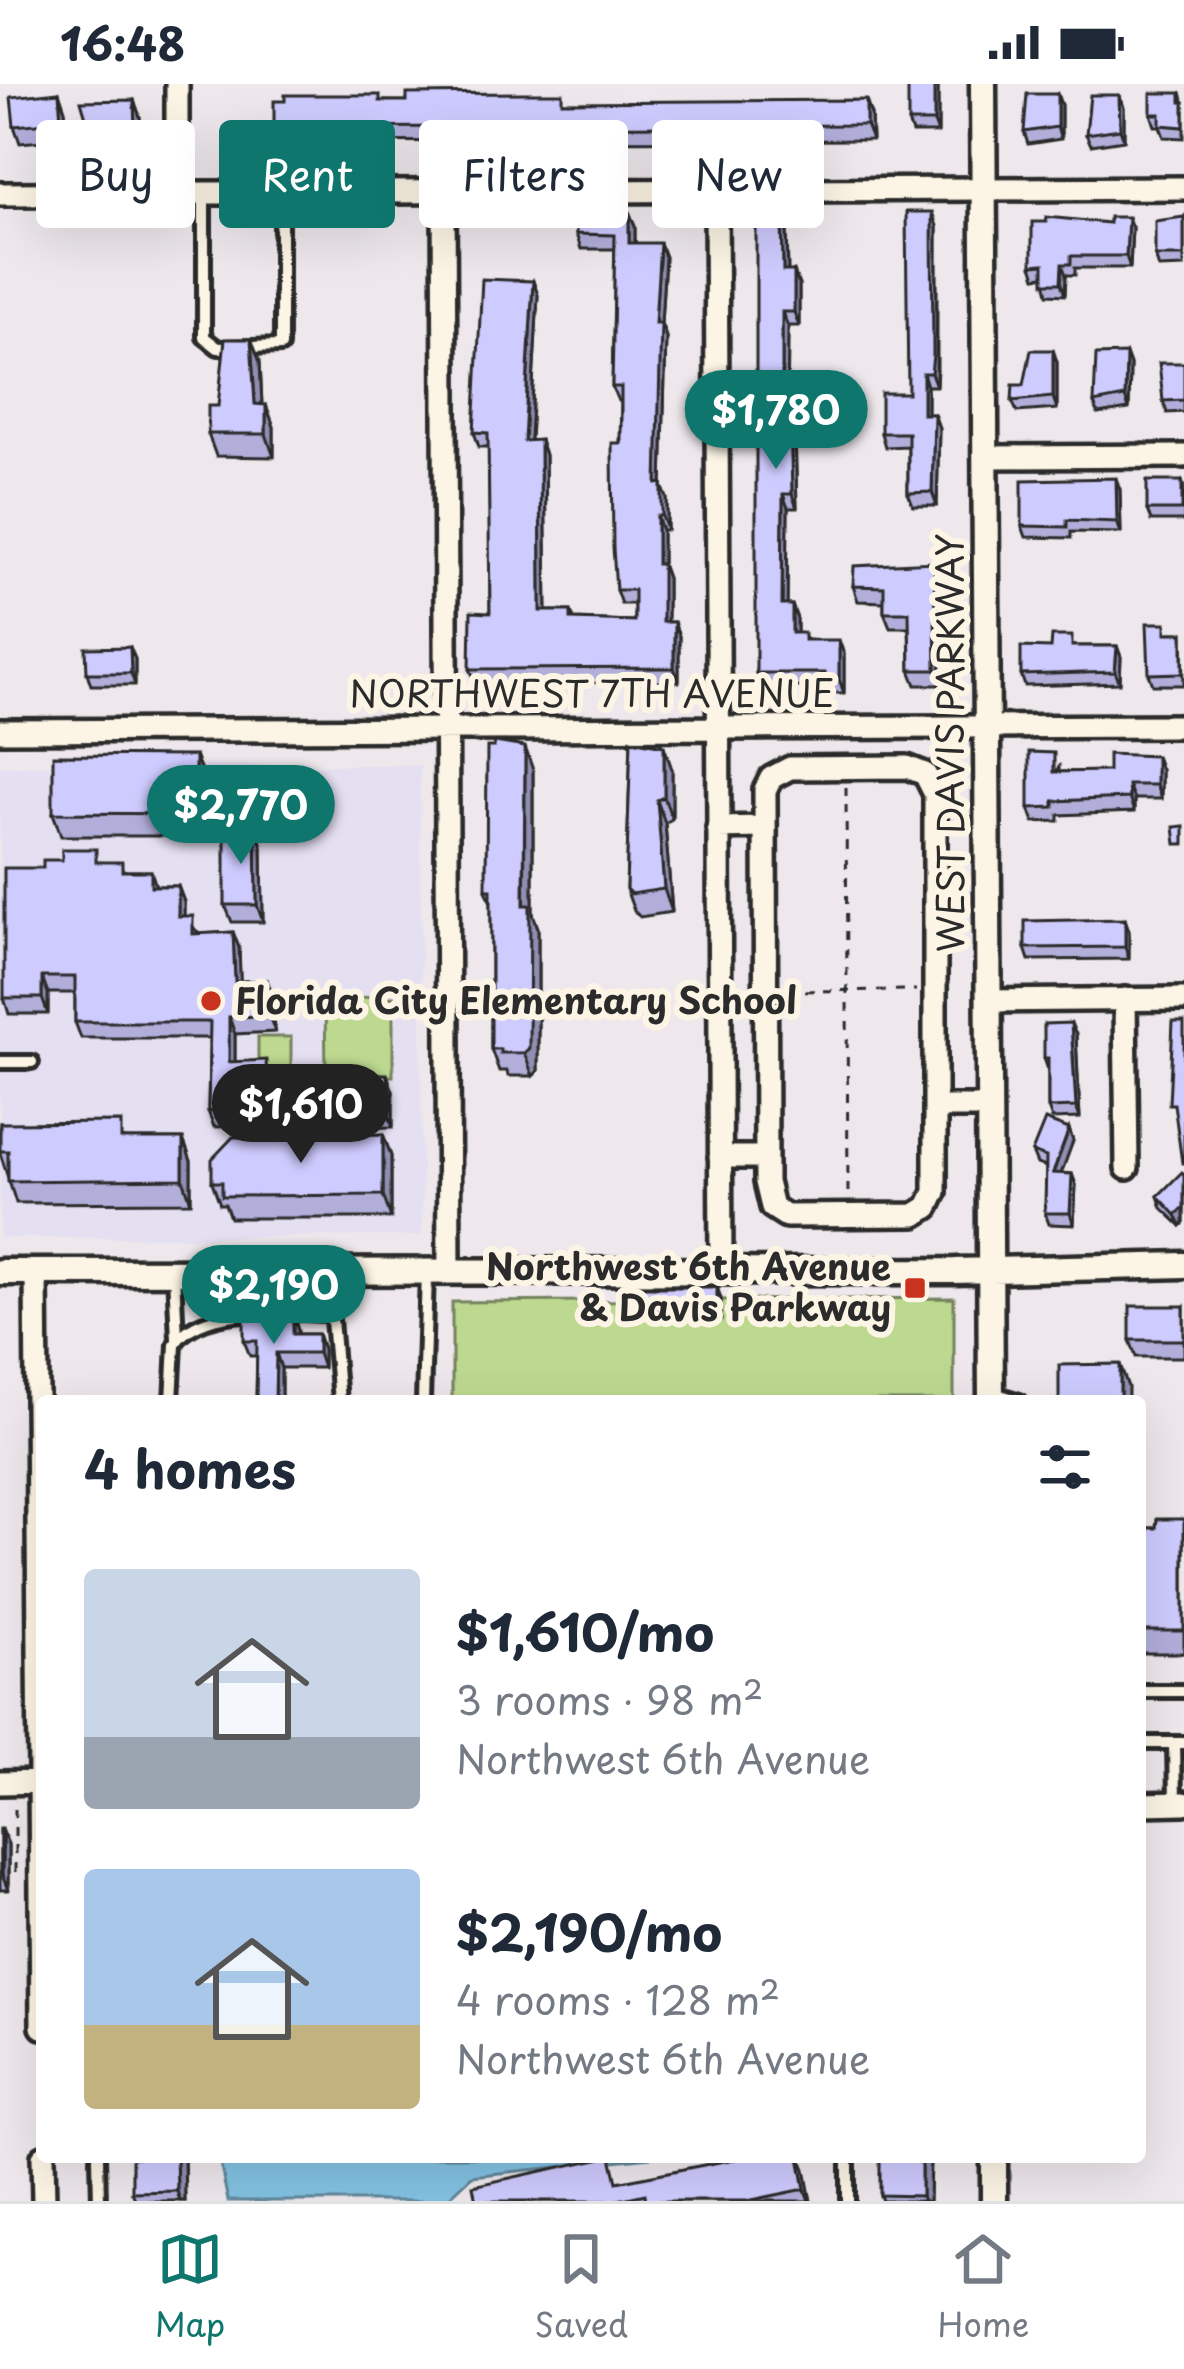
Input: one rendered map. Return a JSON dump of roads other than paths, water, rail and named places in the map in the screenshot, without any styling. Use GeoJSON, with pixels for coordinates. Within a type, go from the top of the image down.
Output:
{"type":"FeatureCollection","features":[{"type":"Feature","properties":{"kind":"street"},"geometry":{"type":"LineString","coordinates":[[177,84],[177,120]]}},
{"type":"Feature","properties":{"kind":"street","name":"WEST DAVIS PARKWAY"},"geometry":{"type":"LineString","coordinates":[[983,84],[991,1395]]}},
{"type":"Feature","properties":{"kind":"street"},"geometry":{"type":"LineString","coordinates":[[824,189],[1184,188]]}},
{"type":"Feature","properties":{"kind":"street"},"geometry":{"type":"LineString","coordinates":[[0,194],[36,194]]}},
{"type":"Feature","properties":{"kind":"street"},"geometry":{"type":"LineString","coordinates":[[195,194],[219,194]]}},
{"type":"Feature","properties":{"kind":"street"},"geometry":{"type":"LineString","coordinates":[[438,1272],[448,728],[444,228]]}},
{"type":"Feature","properties":{"kind":"street"},"geometry":{"type":"LineString","coordinates":[[716,228],[721,1271]]}},
{"type":"Feature","properties":{"kind":"street"},"geometry":{"type":"LineString","coordinates":[[986,457],[1184,456]]}},
{"type":"Feature","properties":{"kind":"street","name":"NORTHWEST 7TH AVENUE"},"geometry":{"type":"LineString","coordinates":[[0,731],[1184,726]]}},
{"type":"Feature","properties":{"kind":"street"},"geometry":{"type":"LineString","coordinates":[[907,767],[930,779],[934,794],[936,1107],[935,1192],[928,1207],[915,1215],[786,1216],[769,1201],[765,790],[782,769],[907,767]]}},
{"type":"Feature","properties":{"kind":"street"},"geometry":{"type":"LineString","coordinates":[[718,828],[764,827]]}},
{"type":"Feature","properties":{"kind":"street"},"geometry":{"type":"LineString","coordinates":[[1125,999],[1127,1168]]}},
{"type":"Feature","properties":{"kind":"street"},"geometry":{"type":"LineString","coordinates":[[988,1001],[1184,999]]}},
{"type":"Feature","properties":{"kind":"street"},"geometry":{"type":"LineString","coordinates":[[936,1107],[989,1107]]}},
{"type":"Feature","properties":{"kind":"street"},"geometry":{"type":"LineString","coordinates":[[720,1157],[765,1157]]}},
{"type":"Feature","properties":{"kind":"street"},"geometry":{"type":"LineString","coordinates":[[0,1272],[990,1270],[1184,1265]]}},
{"type":"Feature","properties":{"kind":"street"},"geometry":{"type":"LineString","coordinates":[[36,1272],[38,1395]]}},
{"type":"Feature","properties":{"kind":"street"},"geometry":{"type":"LineString","coordinates":[[0,1783],[36,1782]]}},
{"type":"Feature","properties":{"kind":"street"},"geometry":{"type":"LineString","coordinates":[[1146,1804],[1180,1803]]}},
{"type":"Feature","properties":{"kind":"street"},"geometry":{"type":"LineString","coordinates":[[43,2163],[44,2201]]}},
{"type":"Feature","properties":{"kind":"street"},"geometry":{"type":"LineString","coordinates":[[994,2163],[994,2201]]}},
{"type":"Feature","properties":{"kind":"lane"},"geometry":{"type":"LineString","coordinates":[[204,194],[204,337],[218,348],[281,346],[281,228]]}},
{"type":"Feature","properties":{"kind":"lane"},"geometry":{"type":"LineString","coordinates":[[0,1062],[32,1062]]}},
{"type":"Feature","properties":{"kind":"lane"},"geometry":{"type":"LineString","coordinates":[[172,1395],[177,1339],[174,1272]]}},
{"type":"Feature","properties":{"kind":"lane"},"geometry":{"type":"LineString","coordinates":[[328,1272],[339,1395]]}},
{"type":"Feature","properties":{"kind":"lane"},"geometry":{"type":"LineString","coordinates":[[424,1395],[438,1272]]}},
{"type":"Feature","properties":{"kind":"lane"},"geometry":{"type":"LineString","coordinates":[[177,1339],[204,1324],[238,1315],[329,1314]]}},
{"type":"Feature","properties":{"kind":"lane"},"geometry":{"type":"LineString","coordinates":[[1146,1691],[1184,1691]]}},
{"type":"Feature","properties":{"kind":"lane"},"geometry":{"type":"LineString","coordinates":[[1146,1743],[1179,1743],[1180,1803]]}},
{"type":"Feature","properties":{"kind":"lane"},"geometry":{"type":"LineString","coordinates":[[98,2163],[99,2201]]}},
{"type":"Feature","properties":{"kind":"lane"},"geometry":{"type":"LineString","coordinates":[[848,2163],[848,2201]]}},
{"type":"Feature","properties":{"kind":"water"},"geometry":{"type":"Polygon","coordinates":[[[220,2163],[594,2163],[472,2176],[445,2201],[228,2201],[220,2163]]]}},
{"type":"Feature","properties":{"kind":"place","name":"Florida City Elementary School"},"geometry":{"type":"Point","coordinates":[211,1001]}},
{"type":"Feature","properties":{"kind":"place","name":"Northwest 6th Avenue & Davis Parkway"},"geometry":{"type":"Point","coordinates":[915,1288]}}]}
